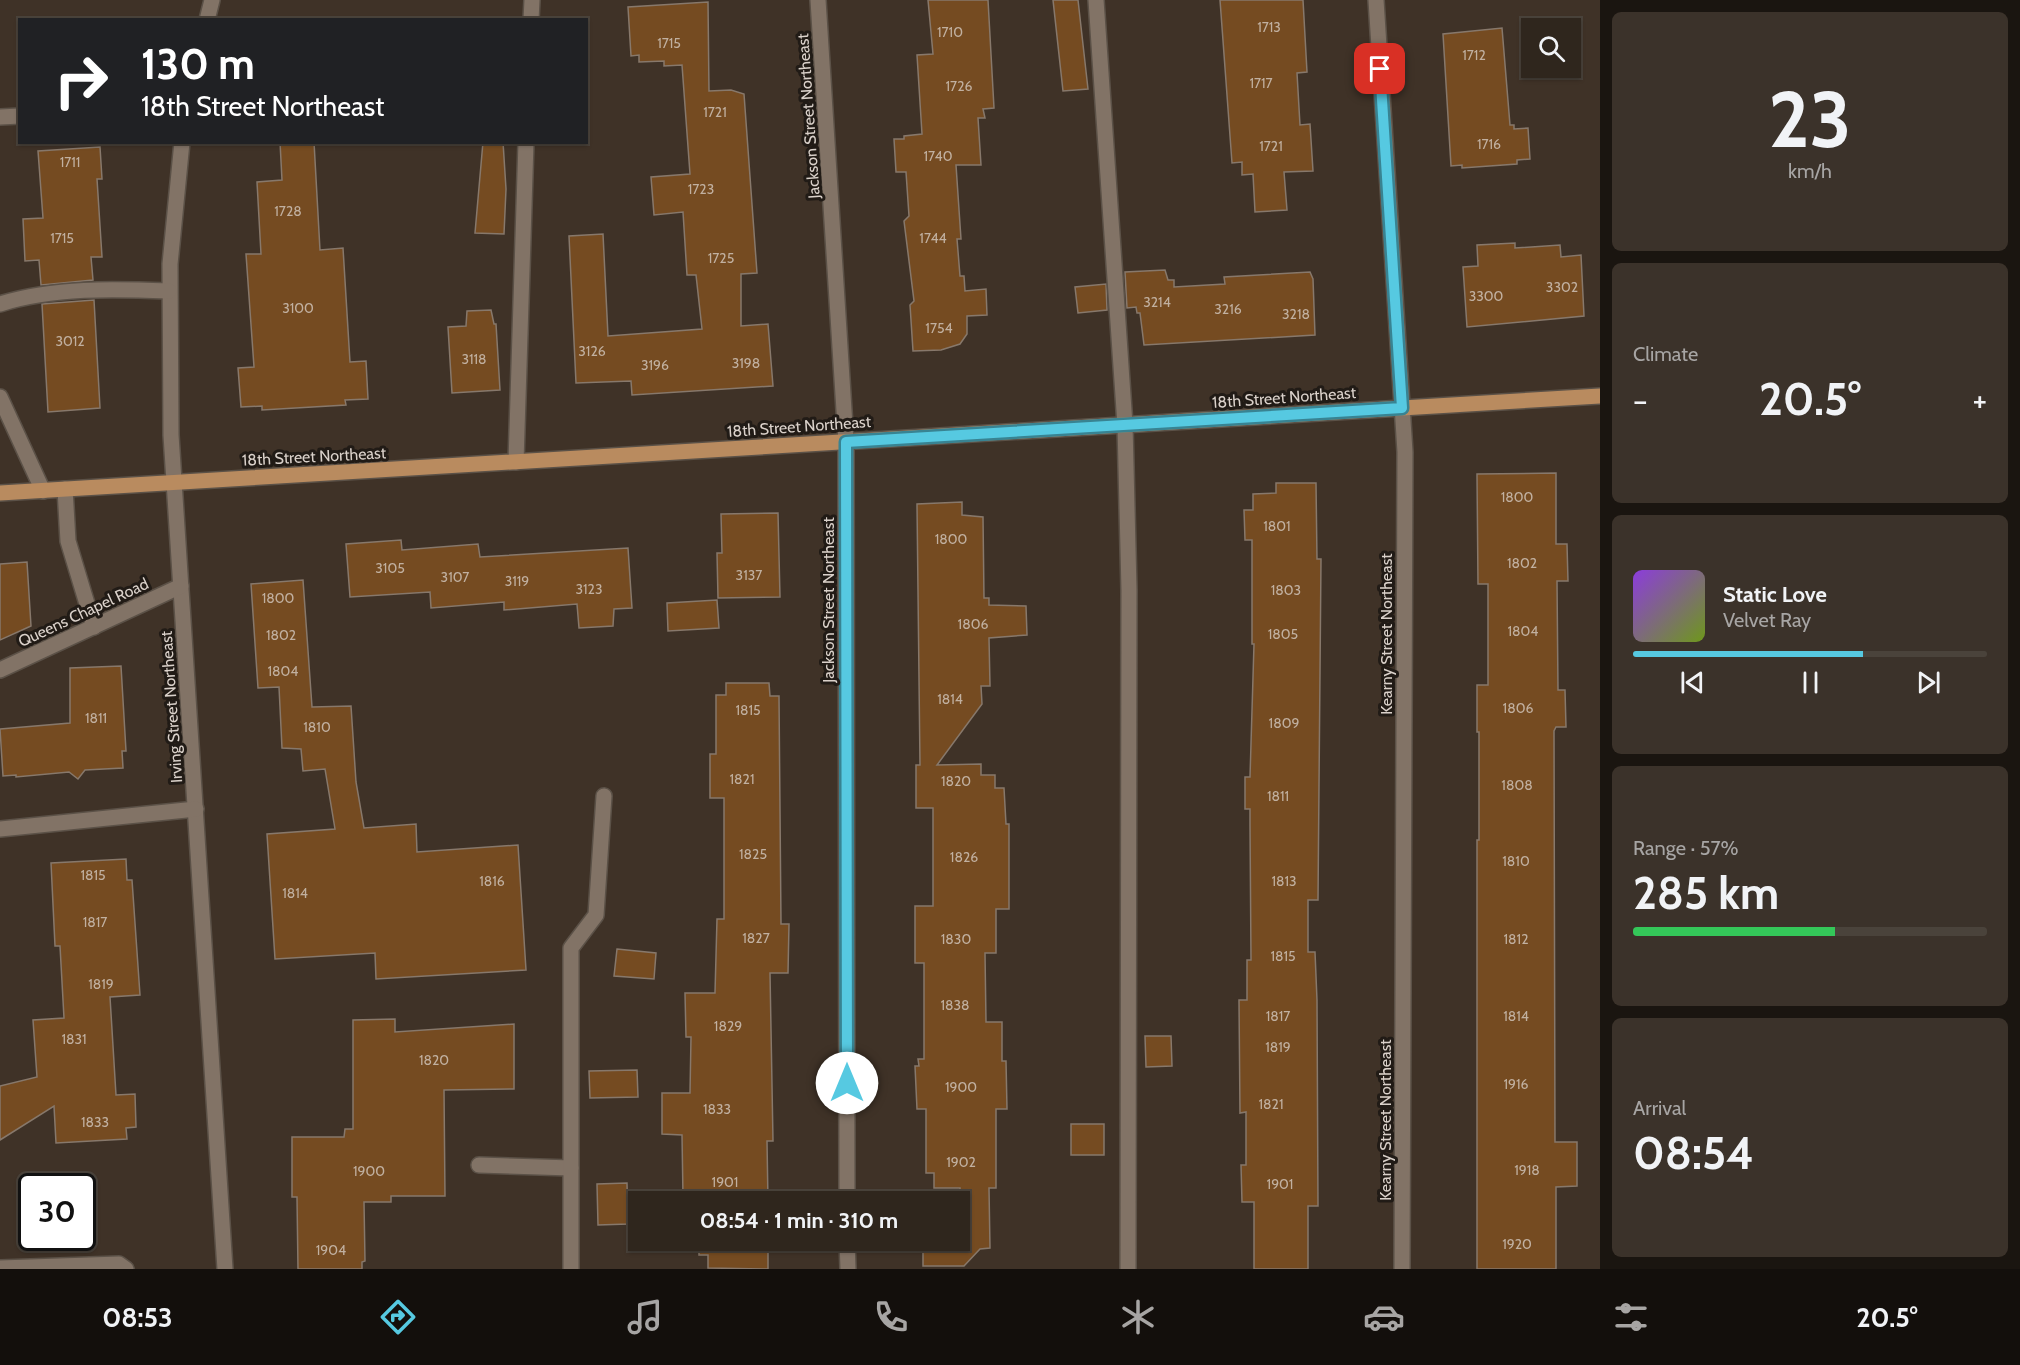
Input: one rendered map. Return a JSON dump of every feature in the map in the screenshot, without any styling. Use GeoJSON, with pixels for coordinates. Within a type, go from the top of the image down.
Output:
{"type":"FeatureCollection","features":[{"type":"Feature","properties":{"kind":"main road","name":"18th Street Northeast"},"geometry":{"type":"LineString","coordinates":[[0,493],[1600,396]]}},
{"type":"Feature","properties":{"kind":"street"},"geometry":{"type":"LineString","coordinates":[[208,18],[212,0]]}},
{"type":"Feature","properties":{"kind":"street"},"geometry":{"type":"LineString","coordinates":[[531,18],[532,0]]}},
{"type":"Feature","properties":{"kind":"street","name":"Jackson Street Northeast"},"geometry":{"type":"LineString","coordinates":[[818,0],[846,442],[847,1191]]}},
{"type":"Feature","properties":{"kind":"street"},"geometry":{"type":"LineString","coordinates":[[1096,0],[1125,425],[1129,590],[1128,1269]]}},
{"type":"Feature","properties":{"kind":"street","name":"Kearny Street Northeast"},"geometry":{"type":"LineString","coordinates":[[1376,0],[1405,452],[1402,1269]]}},
{"type":"Feature","properties":{"kind":"street"},"geometry":{"type":"LineString","coordinates":[[0,117],[18,116]]}},
{"type":"Feature","properties":{"kind":"street","name":"Irving Street Northeast"},"geometry":{"type":"LineString","coordinates":[[182,144],[172,223],[168,366],[225,1269]]}},
{"type":"Feature","properties":{"kind":"street"},"geometry":{"type":"LineString","coordinates":[[516,462],[526,144]]}},
{"type":"Feature","properties":{"kind":"street"},"geometry":{"type":"LineString","coordinates":[[0,304],[20,298],[103,289],[170,291]]}},
{"type":"Feature","properties":{"kind":"street"},"geometry":{"type":"LineString","coordinates":[[0,397],[43,490]]}},
{"type":"Feature","properties":{"kind":"street"},"geometry":{"type":"LineString","coordinates":[[65,489],[68,541],[94,627]]}},
{"type":"Feature","properties":{"kind":"street","name":"Queens Chapel Road"},"geometry":{"type":"LineString","coordinates":[[0,670],[181,586]]}},
{"type":"Feature","properties":{"kind":"street"},"geometry":{"type":"LineString","coordinates":[[571,1269],[571,948],[596,915],[604,796]]}},
{"type":"Feature","properties":{"kind":"street"},"geometry":{"type":"LineString","coordinates":[[0,829],[196,809]]}},
{"type":"Feature","properties":{"kind":"street"},"geometry":{"type":"LineString","coordinates":[[479,1165],[571,1168]]}},
{"type":"Feature","properties":{"kind":"street"},"geometry":{"type":"LineString","coordinates":[[848,1251],[848,1269]]}},
{"type":"Feature","properties":{"kind":"street"},"geometry":{"type":"LineString","coordinates":[[0,1268],[120,1264],[126,1269]]}},
{"type":"Feature","properties":{"kind":"building"},"geometry":{"type":"Polygon","coordinates":[[[928,0],[988,0],[994,108],[983,109],[985,118],[978,118],[981,165],[956,165],[961,239],[957,239],[960,276],[964,276],[965,291],[986,289],[987,315],[967,316],[967,334],[960,344],[941,350],[913,351],[910,305],[914,301],[904,221],[909,216],[906,172],[896,172],[894,139],[922,134],[917,55],[933,54],[928,0]]]}},
{"type":"Feature","properties":{"kind":"building"},"geometry":{"type":"Polygon","coordinates":[[[1053,0],[1078,0],[1088,89],[1063,91],[1053,0]]]}},
{"type":"Feature","properties":{"kind":"building"},"geometry":{"type":"Polygon","coordinates":[[[1220,0],[1303,0],[1307,72],[1297,73],[1300,125],[1310,124],[1313,171],[1284,172],[1287,210],[1255,212],[1253,174],[1242,175],[1242,162],[1232,163],[1220,0]]]}},
{"type":"Feature","properties":{"kind":"building"},"geometry":{"type":"Polygon","coordinates":[[[708,2],[709,91],[731,90],[744,94],[757,273],[741,274],[741,326],[768,324],[773,386],[632,395],[631,381],[576,383],[569,236],[603,234],[608,336],[702,329],[696,275],[687,275],[683,212],[654,215],[651,177],[690,174],[682,65],[664,66],[664,61],[639,62],[639,55],[631,56],[628,7],[708,2]]]}},
{"type":"Feature","properties":{"kind":"building"},"geometry":{"type":"Polygon","coordinates":[[[1502,28],[1510,125],[1514,125],[1514,129],[1528,128],[1530,159],[1517,160],[1517,164],[1462,168],[1462,165],[1451,166],[1443,34],[1502,28]]]}},
{"type":"Feature","properties":{"kind":"building"},"geometry":{"type":"Polygon","coordinates":[[[280,144],[314,144],[320,250],[343,248],[350,362],[366,361],[368,399],[345,400],[346,405],[262,410],[262,406],[241,407],[238,368],[254,367],[246,254],[261,254],[257,182],[282,180],[280,144]]]}},
{"type":"Feature","properties":{"kind":"building"},"geometry":{"type":"Polygon","coordinates":[[[483,144],[503,144],[506,189],[504,234],[475,233],[483,144]]]}},
{"type":"Feature","properties":{"kind":"building"},"geometry":{"type":"Polygon","coordinates":[[[100,147],[102,179],[97,179],[102,257],[91,257],[93,280],[41,285],[39,260],[25,261],[23,219],[43,218],[38,151],[100,147]]]}},
{"type":"Feature","properties":{"kind":"building"},"geometry":{"type":"Polygon","coordinates":[[[1515,243],[1515,248],[1560,245],[1561,257],[1581,255],[1584,316],[1467,327],[1463,267],[1478,266],[1477,245],[1515,243]]]}},
{"type":"Feature","properties":{"kind":"building"},"geometry":{"type":"Polygon","coordinates":[[[1165,270],[1168,280],[1174,280],[1174,287],[1225,284],[1224,277],[1310,272],[1313,279],[1315,335],[1144,345],[1140,313],[1137,313],[1136,307],[1127,308],[1125,272],[1165,270]]]}},
{"type":"Feature","properties":{"kind":"building"},"geometry":{"type":"Polygon","coordinates":[[[1106,284],[1107,310],[1078,313],[1075,287],[1106,284]]]}},
{"type":"Feature","properties":{"kind":"building"},"geometry":{"type":"Polygon","coordinates":[[[94,300],[100,408],[48,412],[42,304],[94,300]]]}},
{"type":"Feature","properties":{"kind":"building"},"geometry":{"type":"Polygon","coordinates":[[[491,310],[494,324],[496,324],[500,390],[452,393],[448,327],[466,326],[467,311],[491,310]]]}},
{"type":"Feature","properties":{"kind":"building"},"geometry":{"type":"Polygon","coordinates":[[[1556,473],[1556,544],[1567,544],[1568,581],[1557,581],[1558,690],[1565,690],[1566,727],[1556,727],[1554,731],[1555,1142],[1577,1142],[1577,1186],[1556,1187],[1556,1269],[1477,1269],[1479,732],[1477,732],[1477,685],[1488,685],[1488,584],[1478,584],[1477,474],[1556,473]]]}},
{"type":"Feature","properties":{"kind":"building"},"geometry":{"type":"Polygon","coordinates":[[[1276,483],[1316,483],[1317,559],[1321,559],[1318,900],[1308,900],[1308,952],[1315,952],[1317,1000],[1318,1206],[1308,1206],[1308,1269],[1254,1269],[1254,1202],[1242,1202],[1241,1165],[1246,1165],[1246,1112],[1240,1113],[1239,1000],[1247,1000],[1247,960],[1251,960],[1250,809],[1245,809],[1245,777],[1250,777],[1254,644],[1252,644],[1252,540],[1245,540],[1244,510],[1253,510],[1253,494],[1276,493],[1276,483]]]}},
{"type":"Feature","properties":{"kind":"building"},"geometry":{"type":"Polygon","coordinates":[[[962,502],[962,515],[983,517],[984,598],[989,598],[989,605],[1026,606],[1027,635],[989,638],[990,686],[981,686],[982,704],[937,765],[981,764],[981,775],[995,775],[995,788],[1004,788],[1006,824],[1009,824],[1009,909],[996,909],[996,953],[985,953],[986,1022],[1002,1022],[1002,1061],[1006,1061],[1007,1109],[996,1109],[996,1188],[989,1188],[990,1248],[980,1249],[964,1266],[923,1266],[923,1251],[970,1251],[970,1191],[960,1191],[960,1188],[934,1188],[934,1173],[926,1173],[926,1109],[917,1109],[915,1066],[919,1066],[918,1059],[924,1059],[924,963],[915,963],[915,906],[933,906],[933,808],[916,808],[916,765],[920,765],[917,504],[962,502]]]}},
{"type":"Feature","properties":{"kind":"building"},"geometry":{"type":"Polygon","coordinates":[[[778,513],[780,597],[718,598],[717,553],[722,553],[721,514],[778,513]]]}},
{"type":"Feature","properties":{"kind":"building"},"geometry":{"type":"Polygon","coordinates":[[[401,540],[402,550],[478,544],[480,557],[628,548],[632,608],[614,609],[613,626],[579,628],[577,604],[504,610],[504,602],[431,608],[430,592],[350,597],[346,544],[401,540]]]}},
{"type":"Feature","properties":{"kind":"building"},"geometry":{"type":"Polygon","coordinates":[[[27,562],[31,626],[0,640],[0,564],[27,562]]]}},
{"type":"Feature","properties":{"kind":"building"},"geometry":{"type":"Polygon","coordinates":[[[303,580],[312,707],[351,706],[356,782],[364,828],[416,824],[417,852],[518,845],[526,970],[376,979],[375,953],[275,959],[267,834],[335,829],[325,769],[303,771],[301,749],[282,748],[279,687],[258,688],[251,584],[303,580]]]}},
{"type":"Feature","properties":{"kind":"building"},"geometry":{"type":"Polygon","coordinates":[[[717,600],[719,628],[668,631],[667,603],[717,600]]]}},
{"type":"Feature","properties":{"kind":"building"},"geometry":{"type":"Polygon","coordinates":[[[121,666],[126,751],[122,751],[123,768],[85,770],[78,779],[69,772],[3,776],[0,729],[70,723],[70,668],[121,666]]]}},
{"type":"Feature","properties":{"kind":"building"},"geometry":{"type":"Polygon","coordinates":[[[726,683],[769,683],[770,696],[779,696],[781,924],[789,924],[788,973],[770,973],[773,1141],[767,1141],[768,1191],[683,1191],[682,1135],[662,1134],[662,1093],[690,1093],[691,1037],[686,1037],[685,993],[715,993],[717,919],[724,919],[724,798],[710,798],[710,754],[716,754],[716,695],[726,695],[726,683]]]}},
{"type":"Feature","properties":{"kind":"building"},"geometry":{"type":"Polygon","coordinates":[[[126,859],[127,880],[132,880],[140,995],[110,997],[116,1095],[135,1094],[136,1127],[126,1128],[127,1139],[56,1143],[54,1106],[0,1140],[0,1086],[37,1077],[33,1020],[64,1018],[60,946],[55,946],[51,863],[126,859]]]}},
{"type":"Feature","properties":{"kind":"building"},"geometry":{"type":"Polygon","coordinates":[[[617,949],[656,953],[654,979],[614,976],[617,949]]]}},
{"type":"Feature","properties":{"kind":"building"},"geometry":{"type":"Polygon","coordinates":[[[395,1019],[395,1032],[514,1024],[514,1089],[444,1090],[445,1196],[391,1196],[391,1202],[364,1202],[365,1261],[362,1262],[362,1269],[298,1269],[297,1197],[292,1197],[292,1137],[344,1137],[345,1129],[353,1129],[353,1020],[395,1019]]]}},
{"type":"Feature","properties":{"kind":"building"},"geometry":{"type":"Polygon","coordinates":[[[1145,1036],[1171,1036],[1172,1066],[1146,1067],[1145,1036]]]}},
{"type":"Feature","properties":{"kind":"building"},"geometry":{"type":"Polygon","coordinates":[[[637,1070],[638,1097],[590,1098],[589,1071],[637,1070]]]}},
{"type":"Feature","properties":{"kind":"building"},"geometry":{"type":"Polygon","coordinates":[[[1071,1124],[1104,1124],[1104,1155],[1071,1155],[1071,1124]]]}},
{"type":"Feature","properties":{"kind":"building"},"geometry":{"type":"Polygon","coordinates":[[[627,1183],[628,1224],[598,1225],[597,1184],[627,1183]]]}},
{"type":"Feature","properties":{"kind":"building"},"geometry":{"type":"Polygon","coordinates":[[[699,1251],[768,1251],[768,1269],[708,1268],[708,1255],[699,1255],[699,1251]]]}},
{"type":"Feature","properties":{"kind":"route"},"geometry":{"type":"LineString","coordinates":[[847,1083],[846,442],[1402,408],[1380,69]]}}]}
